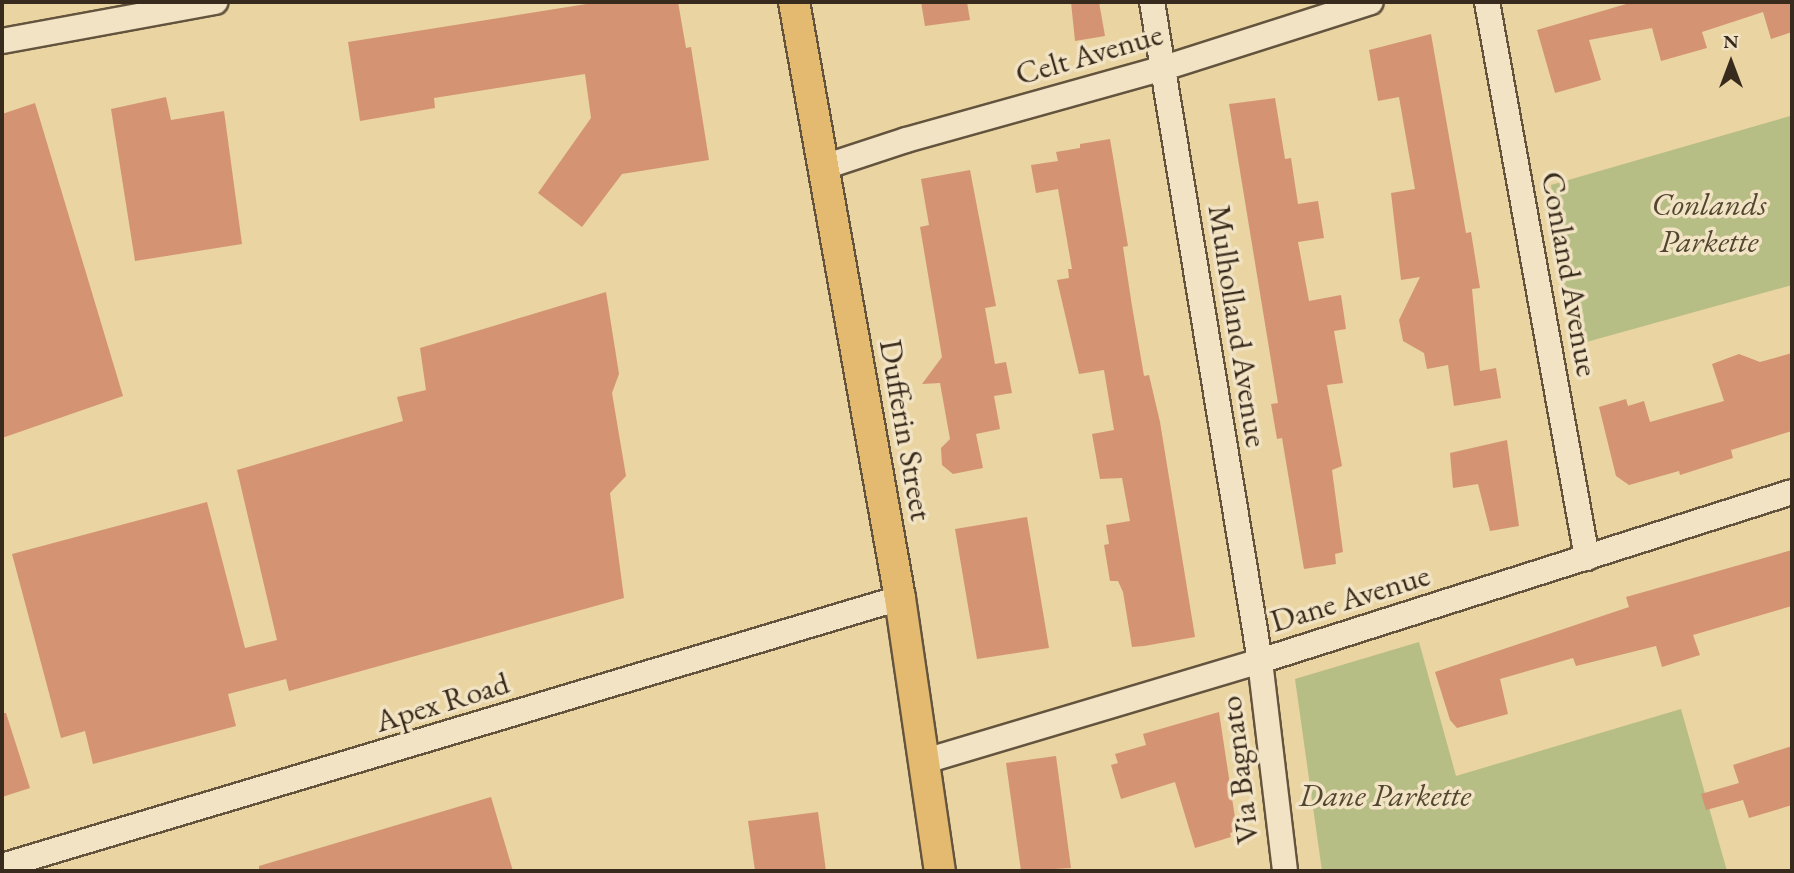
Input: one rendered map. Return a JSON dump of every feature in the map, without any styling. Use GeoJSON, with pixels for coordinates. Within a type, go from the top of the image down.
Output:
{"type":"FeatureCollection","features":[{"type":"Feature","properties":{"kind":"main road","name":"Dufferin Street"},"geometry":{"type":"LineString","coordinates":[[794,2],[900,598],[940,871]]}},
{"type":"Feature","properties":{"kind":"street"},"geometry":{"type":"LineString","coordinates":[[2,41],[215,2]]}},
{"type":"Feature","properties":{"kind":"street","name":"Mulholland Avenue"},"geometry":{"type":"LineString","coordinates":[[1152,2],[1260,661]]}},
{"type":"Feature","properties":{"kind":"street","name":"Celt Avenue"},"geometry":{"type":"LineString","coordinates":[[824,167],[906,140],[1161,69],[1371,2]]}},
{"type":"Feature","properties":{"kind":"street","name":"Conland Avenue"},"geometry":{"type":"LineString","coordinates":[[1487,2],[1587,558]]}},
{"type":"Feature","properties":{"kind":"street","name":"Dane Avenue"},"geometry":{"type":"LineString","coordinates":[[925,761],[1260,661],[1792,492]]}},
{"type":"Feature","properties":{"kind":"street","name":"Apex Road"},"geometry":{"type":"LineString","coordinates":[[2,866],[900,598]]}},
{"type":"Feature","properties":{"kind":"street","name":"Via Bagnato"},"geometry":{"type":"LineString","coordinates":[[1260,661],[1284,871]]}},
{"type":"Feature","properties":{"kind":"green space","name":"Conlands Parkette"},"geometry":{"type":"Polygon","coordinates":[[[1790,116],[1792,285],[1572,346],[1551,185],[1790,116]]]}},
{"type":"Feature","properties":{"kind":"green space","name":"Dane Parkette"},"geometry":{"type":"Polygon","coordinates":[[[1419,642],[1456,776],[1681,709],[1727,871],[1322,871],[1295,679],[1419,642]]]}},
{"type":"Feature","properties":{"kind":"building"},"geometry":{"type":"Polygon","coordinates":[[[599,2],[678,2],[686,48],[691,47],[709,160],[622,174],[582,227],[538,193],[591,118],[585,74],[434,98],[435,108],[360,121],[348,42],[599,2]]]}},
{"type":"Feature","properties":{"kind":"building"},"geometry":{"type":"Polygon","coordinates":[[[921,2],[967,2],[970,20],[925,26],[921,2]]]}},
{"type":"Feature","properties":{"kind":"building"},"geometry":{"type":"Polygon","coordinates":[[[1071,2],[1099,2],[1105,36],[1075,41],[1071,2]]]}},
{"type":"Feature","properties":{"kind":"building"},"geometry":{"type":"Polygon","coordinates":[[[1633,2],[1792,2],[1792,32],[1771,39],[1763,12],[1702,32],[1707,48],[1661,61],[1652,28],[1589,40],[1601,80],[1555,93],[1537,30],[1633,2]]]}},
{"type":"Feature","properties":{"kind":"building"},"geometry":{"type":"Polygon","coordinates":[[[1431,34],[1466,233],[1471,232],[1480,288],[1472,289],[1480,371],[1496,368],[1501,398],[1454,406],[1448,365],[1427,369],[1424,353],[1403,341],[1399,320],[1420,277],[1401,280],[1391,193],[1415,189],[1399,97],[1378,101],[1369,50],[1431,34]]]}},
{"type":"Feature","properties":{"kind":"building"},"geometry":{"type":"Polygon","coordinates":[[[166,97],[171,120],[224,111],[242,244],[135,261],[111,109],[166,97]]]}},
{"type":"Feature","properties":{"kind":"building"},"geometry":{"type":"Polygon","coordinates":[[[1275,98],[1285,159],[1291,158],[1298,204],[1318,201],[1324,238],[1298,242],[1309,301],[1341,295],[1346,329],[1334,331],[1343,383],[1327,385],[1342,466],[1332,470],[1343,552],[1335,554],[1336,564],[1304,569],[1282,438],[1277,439],[1271,404],[1278,403],[1229,104],[1275,98]]]}},
{"type":"Feature","properties":{"kind":"building"},"geometry":{"type":"Polygon","coordinates":[[[35,103],[123,396],[2,438],[2,114],[35,103]]]}},
{"type":"Feature","properties":{"kind":"building"},"geometry":{"type":"Polygon","coordinates":[[[1110,139],[1128,246],[1123,247],[1132,306],[1144,376],[1149,375],[1160,422],[1195,637],[1132,647],[1123,592],[1118,581],[1110,581],[1104,545],[1109,544],[1106,525],[1130,521],[1122,478],[1100,479],[1092,434],[1114,430],[1104,370],[1079,374],[1057,280],[1069,278],[1068,269],[1072,269],[1058,189],[1036,193],[1031,165],[1058,161],[1056,152],[1080,148],[1080,144],[1110,139]]]}},
{"type":"Feature","properties":{"kind":"building"},"geometry":{"type":"Polygon","coordinates":[[[970,170],[996,306],[985,308],[995,364],[1006,362],[1012,393],[994,396],[1000,429],[976,434],[983,468],[953,474],[942,465],[941,448],[950,439],[940,383],[922,384],[942,357],[920,227],[929,225],[921,179],[970,170]]]}},
{"type":"Feature","properties":{"kind":"building"},"geometry":{"type":"Polygon","coordinates":[[[606,292],[619,374],[612,393],[626,476],[610,493],[624,598],[289,691],[286,679],[228,694],[236,726],[93,764],[85,731],[61,738],[12,554],[207,502],[245,648],[277,640],[237,470],[403,421],[397,397],[426,390],[420,348],[606,292]]]}},
{"type":"Feature","properties":{"kind":"building"},"geometry":{"type":"Polygon","coordinates":[[[1792,353],[1792,431],[1731,450],[1733,458],[1680,475],[1679,471],[1629,485],[1616,476],[1599,407],[1626,399],[1628,406],[1644,401],[1650,422],[1724,401],[1712,364],[1739,354],[1760,362],[1792,353]]]}},
{"type":"Feature","properties":{"kind":"building"},"geometry":{"type":"Polygon","coordinates":[[[1507,440],[1519,526],[1490,531],[1478,484],[1453,488],[1450,453],[1507,440]]]}},
{"type":"Feature","properties":{"kind":"building"},"geometry":{"type":"Polygon","coordinates":[[[1027,517],[1049,648],[977,659],[955,529],[1027,517]]]}},
{"type":"Feature","properties":{"kind":"building"},"geometry":{"type":"Polygon","coordinates":[[[1792,550],[1792,606],[1693,635],[1700,655],[1662,667],[1656,646],[1576,666],[1573,658],[1500,679],[1508,714],[1457,728],[1450,720],[1435,672],[1629,607],[1626,597],[1792,550]]]}},
{"type":"Feature","properties":{"kind":"building"},"geometry":{"type":"Polygon","coordinates":[[[1219,712],[1237,831],[1230,833],[1231,837],[1195,848],[1175,782],[1121,799],[1111,765],[1118,763],[1115,754],[1146,745],[1143,734],[1219,712]]]}},
{"type":"Feature","properties":{"kind":"building"},"geometry":{"type":"Polygon","coordinates":[[[2,713],[6,713],[30,788],[2,797],[2,713]]]}},
{"type":"Feature","properties":{"kind":"building"},"geometry":{"type":"Polygon","coordinates":[[[1792,746],[1792,805],[1749,818],[1743,800],[1706,810],[1701,794],[1739,783],[1733,765],[1792,746]]]}},
{"type":"Feature","properties":{"kind":"building"},"geometry":{"type":"Polygon","coordinates":[[[1056,756],[1071,868],[1021,871],[1006,763],[1056,756]]]}},
{"type":"Feature","properties":{"kind":"building"},"geometry":{"type":"Polygon","coordinates":[[[491,797],[513,871],[259,871],[259,866],[491,797]]]}},
{"type":"Feature","properties":{"kind":"building"},"geometry":{"type":"Polygon","coordinates":[[[818,812],[826,871],[755,871],[748,821],[818,812]]]}}]}
